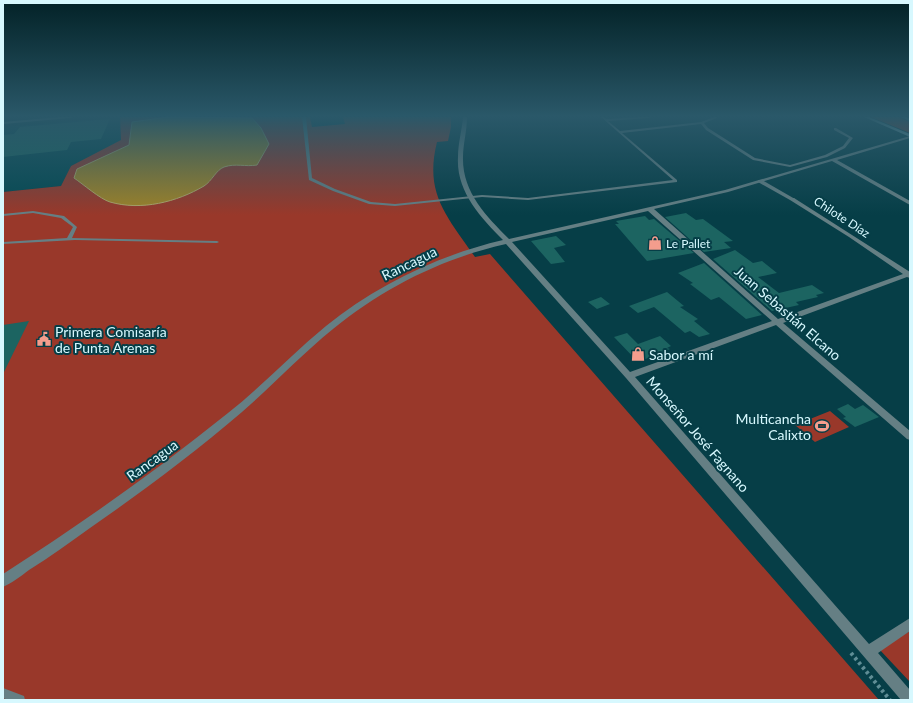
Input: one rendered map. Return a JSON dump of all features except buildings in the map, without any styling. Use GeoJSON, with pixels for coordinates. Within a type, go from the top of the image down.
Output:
{"type":"FeatureCollection","features":[{"type":"Feature","properties":{"kind":"street","name":"Monseñor José Fagnano"},"geometry":{"type":"LineString","coordinates":[[462,150],[460,158],[462,176],[469,198],[487,221],[507,241],[629,376],[910,700]]}},
{"type":"Feature","properties":{"kind":"street","name":"Rancagua"},"geometry":{"type":"LineString","coordinates":[[3,581],[188,450],[239,409],[329,328],[361,303],[412,273],[440,261],[507,241],[726,191],[865,150]]}},
{"type":"Feature","properties":{"kind":"street"},"geometry":{"type":"LineString","coordinates":[[832,160],[910,203]]}},
{"type":"Feature","properties":{"kind":"street","name":"Chilote Díaz"},"geometry":{"type":"LineString","coordinates":[[760,181],[792,199],[910,275]]}},
{"type":"Feature","properties":{"kind":"street","name":"Juan Sebastián Elcano"},"geometry":{"type":"LineString","coordinates":[[649,208],[777,322],[910,436]]}},
{"type":"Feature","properties":{"kind":"street"},"geometry":{"type":"LineString","coordinates":[[629,376],[910,275]]}},
{"type":"Feature","properties":{"kind":"street"},"geometry":{"type":"LineString","coordinates":[[868,652],[910,624]]}},
{"type":"Feature","properties":{"kind":"lane"},"geometry":{"type":"LineString","coordinates":[[307,150],[310,179],[334,190],[370,202],[395,205],[482,196],[528,199],[676,181],[640,150]]}},
{"type":"Feature","properties":{"kind":"lane"},"geometry":{"type":"LineString","coordinates":[[740,150],[754,159],[790,166],[826,156],[838,150]]}},
{"type":"Feature","properties":{"kind":"lane"},"geometry":{"type":"LineString","coordinates":[[3,215],[32,212],[62,217],[75,227],[69,239]]}},
{"type":"Feature","properties":{"kind":"lane"},"geometry":{"type":"LineString","coordinates":[[3,243],[69,239],[217,242]]}},
{"type":"Feature","properties":{"kind":"lane"},"geometry":{"type":"LineString","coordinates":[[3,693],[20,700]]}},
{"type":"Feature","properties":{"kind":"shaded area"},"geometry":{"type":"Polygon","coordinates":[[[3,150],[106,150],[71,166],[61,186],[3,192],[3,150]]]}},
{"type":"Feature","properties":{"kind":"shaded area"},"geometry":{"type":"Polygon","coordinates":[[[102,150],[436,150],[434,176],[436,190],[441,204],[455,229],[475,257],[490,254],[879,700],[3,700],[3,192],[61,186],[71,166],[102,150]]]}},
{"type":"Feature","properties":{"kind":"shaded area"},"geometry":{"type":"Polygon","coordinates":[[[119,150],[266,150],[257,165],[233,165],[221,168],[204,186],[193,192],[182,197],[146,205],[122,205],[106,200],[74,178],[77,169],[119,150]]]}},
{"type":"Feature","properties":{"kind":"shaded area","name":"Multicancha Calixto"},"geometry":{"type":"Polygon","coordinates":[[[830,411],[849,427],[815,442],[795,425],[830,411]]]}},
{"type":"Feature","properties":{"kind":"shaded area"},"geometry":{"type":"Polygon","coordinates":[[[910,631],[910,682],[879,649],[910,631]]]}},
{"type":"Feature","properties":{"kind":"place","name":"Le Pallet"},"geometry":{"type":"Point","coordinates":[655,243]}},
{"type":"Feature","properties":{"kind":"place","name":"Primera Comisaría de Punta Arenas"},"geometry":{"type":"Point","coordinates":[44,339]}},
{"type":"Feature","properties":{"kind":"place","name":"Sabor a mí"},"geometry":{"type":"Point","coordinates":[638,354]}},
{"type":"Feature","properties":{"kind":"place","name":"Multicancha Calixto"},"geometry":{"type":"Point","coordinates":[822,426]}}]}
